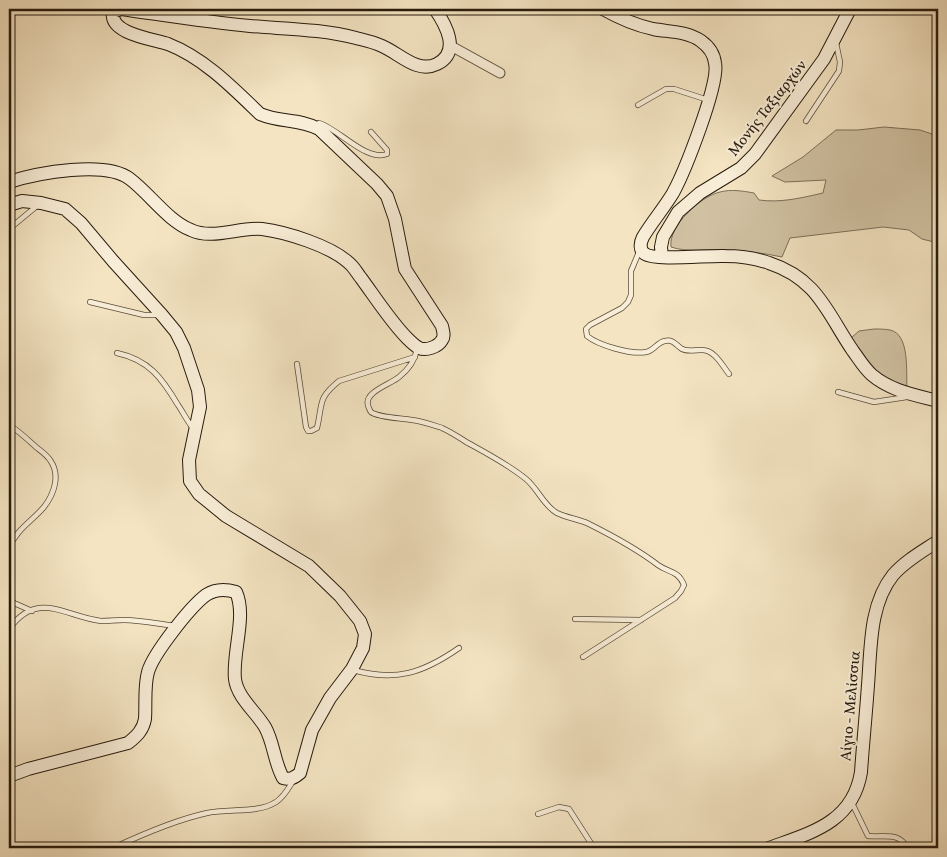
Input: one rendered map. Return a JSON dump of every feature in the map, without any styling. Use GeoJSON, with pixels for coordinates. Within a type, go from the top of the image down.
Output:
{"type":"FeatureCollection","features":[{"type":"Feature","properties":{"kind":"main road"},"geometry":{"type":"LineString","coordinates":[[9,182],[37,175],[93,168],[115,171],[129,178],[174,219],[189,230],[207,234],[261,229],[310,242],[330,250],[349,263],[416,352],[435,347],[442,341],[444,334],[442,326],[404,269],[395,219],[387,196],[377,184],[319,129],[308,123],[270,118],[260,114],[200,60],[169,45],[124,31],[114,22],[112,12],[121,9],[247,26],[339,33],[382,46],[422,67],[438,64],[448,55],[451,46],[444,21],[435,9]]}},
{"type":"Feature","properties":{"kind":"main road"},"geometry":{"type":"LineString","coordinates":[[604,9],[636,24],[690,35],[701,41],[711,51],[716,63],[716,74],[709,100],[681,177],[641,241],[641,248],[645,254],[662,257],[722,256],[749,258],[770,263],[791,272],[808,284],[820,297],[848,343],[868,371],[887,386],[938,402]]}},
{"type":"Feature","properties":{"kind":"main road","name":"Μονής Ταξιαρχών"},"geometry":{"type":"LineString","coordinates":[[662,257],[660,247],[663,237],[678,212],[700,193],[746,164],[824,60],[850,9]]}},
{"type":"Feature","properties":{"kind":"main road"},"geometry":{"type":"LineString","coordinates":[[9,205],[22,201],[41,203],[65,209],[81,223],[162,315],[176,332],[184,348],[198,390],[200,407],[189,460],[188,471],[190,481],[199,494],[226,516],[309,566],[340,596],[360,620],[365,634],[363,648],[352,669],[330,698],[312,730],[300,773],[295,778],[283,778],[279,772],[271,740],[264,726],[236,687],[235,668],[239,599],[236,592],[220,590],[207,595],[178,626],[155,656],[148,673],[146,719],[138,736],[128,743],[28,769],[9,776]]}},
{"type":"Feature","properties":{"kind":"main road","name":"Αίγιο - Μελίσσια"},"geometry":{"type":"LineString","coordinates":[[769,848],[819,829],[835,819],[851,801],[858,787],[861,772],[872,634],[879,601],[888,583],[898,570],[913,557],[938,541]]}},
{"type":"Feature","properties":{"kind":"street"},"geometry":{"type":"LineString","coordinates":[[451,46],[500,73]]}},
{"type":"Feature","properties":{"kind":"lane"},"geometry":{"type":"LineString","coordinates":[[806,121],[839,70],[840,62],[835,37]]}},
{"type":"Feature","properties":{"kind":"lane"},"geometry":{"type":"LineString","coordinates":[[638,105],[666,89],[674,89],[709,100]]}},
{"type":"Feature","properties":{"kind":"lane"},"geometry":{"type":"LineString","coordinates":[[308,123],[326,126],[362,150],[382,156],[387,154],[387,150],[371,132]]}},
{"type":"Feature","properties":{"kind":"lane"},"geometry":{"type":"LineString","coordinates":[[9,229],[41,203]]}},
{"type":"Feature","properties":{"kind":"lane"},"geometry":{"type":"LineString","coordinates":[[641,248],[631,271],[632,295],[628,302],[622,308],[590,325],[586,329],[587,336],[594,342],[634,352],[645,353],[654,350],[660,343],[666,340],[690,350],[704,349],[712,353],[729,374]]}},
{"type":"Feature","properties":{"kind":"lane"},"geometry":{"type":"LineString","coordinates":[[90,302],[144,315],[162,315]]}},
{"type":"Feature","properties":{"kind":"lane"},"geometry":{"type":"LineString","coordinates":[[297,364],[306,428],[308,431],[311,431],[317,428],[321,401],[329,389],[339,381],[416,352]]}},
{"type":"Feature","properties":{"kind":"lane"},"geometry":{"type":"LineString","coordinates":[[416,352],[409,367],[400,377],[370,394],[367,399],[371,412],[415,420],[444,429],[492,456],[525,478],[536,488],[549,508],[597,528],[681,577],[684,585],[682,591],[675,598],[583,657]]}},
{"type":"Feature","properties":{"kind":"lane"},"geometry":{"type":"LineString","coordinates":[[117,353],[142,362],[154,370],[171,392],[190,425],[196,430]]}},
{"type":"Feature","properties":{"kind":"lane"},"geometry":{"type":"LineString","coordinates":[[838,392],[857,399],[874,402],[916,395]]}},
{"type":"Feature","properties":{"kind":"lane"},"geometry":{"type":"LineString","coordinates":[[9,426],[21,432],[50,460],[55,470],[56,479],[53,491],[44,506],[16,534],[9,548]]}},
{"type":"Feature","properties":{"kind":"lane"},"geometry":{"type":"LineString","coordinates":[[9,597],[14,603],[32,611]]}},
{"type":"Feature","properties":{"kind":"lane"},"geometry":{"type":"LineString","coordinates":[[9,629],[16,620],[32,611],[40,608],[54,607],[98,620],[126,620],[178,626]]}},
{"type":"Feature","properties":{"kind":"lane"},"geometry":{"type":"LineString","coordinates":[[575,619],[641,620]]}},
{"type":"Feature","properties":{"kind":"lane"},"geometry":{"type":"LineString","coordinates":[[352,669],[372,675],[394,676],[438,663],[459,648]]}},
{"type":"Feature","properties":{"kind":"lane"},"geometry":{"type":"LineString","coordinates":[[107,848],[112,848],[170,824],[208,812],[261,808],[276,803],[284,796],[295,778]]}},
{"type":"Feature","properties":{"kind":"lane"},"geometry":{"type":"LineString","coordinates":[[851,801],[868,836],[893,835],[900,839],[907,848]]}},
{"type":"Feature","properties":{"kind":"lane"},"geometry":{"type":"LineString","coordinates":[[538,814],[558,808],[569,809],[594,848]]}},
{"type":"Feature","properties":{"kind":"shaded area"},"geometry":{"type":"Polygon","coordinates":[[[884,127],[920,130],[938,136],[938,243],[922,239],[909,230],[883,227],[790,238],[782,257],[740,251],[684,250],[671,247],[671,239],[680,221],[695,206],[712,195],[733,190],[754,193],[759,200],[775,201],[823,193],[826,180],[785,182],[772,176],[803,157],[836,130],[884,127]]]}},
{"type":"Feature","properties":{"kind":"shaded area"},"geometry":{"type":"Polygon","coordinates":[[[874,329],[890,330],[901,338],[906,354],[907,388],[875,373],[851,338],[859,331],[874,329]]]}}]}
